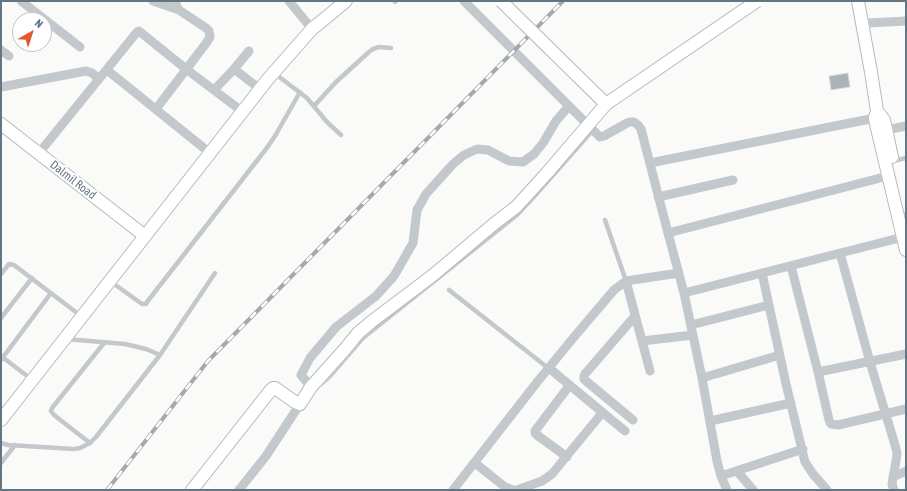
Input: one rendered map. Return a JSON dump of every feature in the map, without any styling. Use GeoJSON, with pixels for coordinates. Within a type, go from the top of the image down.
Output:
{"type":"FeatureCollection","features":[{"type":"Feature","properties":{"kind":"street"},"geometry":{"type":"LineString","coordinates":[[21,1],[80,47]]}},
{"type":"Feature","properties":{"kind":"street"},"geometry":{"type":"LineString","coordinates":[[153,1],[179,10],[206,28],[209,31],[210,37],[156,109]]}},
{"type":"Feature","properties":{"kind":"street"},"geometry":{"type":"LineString","coordinates":[[176,1],[176,6],[179,10]]}},
{"type":"Feature","properties":{"kind":"street"},"geometry":{"type":"LineString","coordinates":[[289,1],[312,30]]}},
{"type":"Feature","properties":{"kind":"street"},"geometry":{"type":"LineString","coordinates":[[1,420],[260,89],[312,30],[346,1]]}},
{"type":"Feature","properties":{"kind":"street"},"geometry":{"type":"LineString","coordinates":[[464,1],[600,137],[630,122],[634,122],[641,129],[684,293],[721,476],[727,490]]}},
{"type":"Feature","properties":{"kind":"street"},"geometry":{"type":"LineString","coordinates":[[501,1],[606,104]]}},
{"type":"Feature","properties":{"kind":"street"},"geometry":{"type":"LineString","coordinates":[[239,490],[266,456],[311,387],[358,332],[432,276],[516,208],[606,104],[757,1]]}},
{"type":"Feature","properties":{"kind":"street"},"geometry":{"type":"LineString","coordinates":[[858,1],[878,115],[884,120],[906,216]]}},
{"type":"Feature","properties":{"kind":"street"},"geometry":{"type":"LineString","coordinates":[[864,1],[868,23],[878,115],[876,124],[906,250]]}},
{"type":"Feature","properties":{"kind":"street"},"geometry":{"type":"LineString","coordinates":[[868,23],[906,21]]}},
{"type":"Feature","properties":{"kind":"street"},"geometry":{"type":"LineString","coordinates":[[39,153],[139,31],[243,112]]}},
{"type":"Feature","properties":{"kind":"street"},"geometry":{"type":"LineString","coordinates":[[1,50],[9,56]]}},
{"type":"Feature","properties":{"kind":"street"},"geometry":{"type":"LineString","coordinates":[[214,90],[249,51]]}},
{"type":"Feature","properties":{"kind":"street"},"geometry":{"type":"LineString","coordinates":[[234,69],[260,89]]}},
{"type":"Feature","properties":{"kind":"street"},"geometry":{"type":"LineString","coordinates":[[107,70],[210,153]]}},
{"type":"Feature","properties":{"kind":"street"},"geometry":{"type":"LineString","coordinates":[[1,87],[86,71],[92,73],[99,79]]}},
{"type":"Feature","properties":{"kind":"street"},"geometry":{"type":"LineString","coordinates":[[311,387],[301,375],[310,358],[336,327],[376,296],[394,276],[413,243],[417,210],[426,194],[453,164],[464,155],[477,149],[488,150],[509,161],[523,162],[534,154],[543,143],[556,121],[569,106]]}},
{"type":"Feature","properties":{"kind":"street"},"geometry":{"type":"LineString","coordinates":[[650,163],[878,115]]}},
{"type":"Feature","properties":{"kind":"street","name":"Dalmil Road"},"geometry":{"type":"LineString","coordinates":[[1,124],[145,236]]}},
{"type":"Feature","properties":{"kind":"street"},"geometry":{"type":"LineString","coordinates":[[886,130],[906,126]]}},
{"type":"Feature","properties":{"kind":"street"},"geometry":{"type":"LineString","coordinates":[[668,233],[888,176]]}},
{"type":"Feature","properties":{"kind":"street"},"geometry":{"type":"LineString","coordinates":[[658,197],[733,180]]}},
{"type":"Feature","properties":{"kind":"street"},"geometry":{"type":"LineString","coordinates":[[684,293],[903,237]]}},
{"type":"Feature","properties":{"kind":"street"},"geometry":{"type":"LineString","coordinates":[[840,253],[897,453],[892,477],[894,490]]}},
{"type":"Feature","properties":{"kind":"street"},"geometry":{"type":"LineString","coordinates":[[791,266],[831,424],[838,426],[906,409]]}},
{"type":"Feature","properties":{"kind":"street"},"geometry":{"type":"LineString","coordinates":[[453,490],[549,368],[614,290],[626,281],[679,273]]}},
{"type":"Feature","properties":{"kind":"street"},"geometry":{"type":"LineString","coordinates":[[762,273],[791,403],[806,462],[813,474],[827,490]]}},
{"type":"Feature","properties":{"kind":"street"},"geometry":{"type":"LineString","coordinates":[[626,281],[650,371]]}},
{"type":"Feature","properties":{"kind":"street"},"geometry":{"type":"LineString","coordinates":[[691,325],[769,305]]}},
{"type":"Feature","properties":{"kind":"street"},"geometry":{"type":"LineString","coordinates":[[633,420],[586,381],[584,377],[635,316]]}},
{"type":"Feature","properties":{"kind":"street"},"geometry":{"type":"LineString","coordinates":[[642,341],[693,335]]}},
{"type":"Feature","properties":{"kind":"street"},"geometry":{"type":"LineString","coordinates":[[818,372],[906,354]]}},
{"type":"Feature","properties":{"kind":"street"},"geometry":{"type":"LineString","coordinates":[[702,378],[780,355]]}},
{"type":"Feature","properties":{"kind":"street"},"geometry":{"type":"LineString","coordinates":[[549,368],[625,431]]}},
{"type":"Feature","properties":{"kind":"street"},"geometry":{"type":"LineString","coordinates":[[567,457],[537,435],[535,431],[569,386]]}},
{"type":"Feature","properties":{"kind":"street"},"geometry":{"type":"LineString","coordinates":[[192,490],[273,388],[300,404]]}},
{"type":"Feature","properties":{"kind":"street"},"geometry":{"type":"LineString","coordinates":[[710,421],[791,403]]}},
{"type":"Feature","properties":{"kind":"street"},"geometry":{"type":"LineString","coordinates":[[516,490],[542,481],[552,474],[602,413]]}},
{"type":"Feature","properties":{"kind":"street"},"geometry":{"type":"LineString","coordinates":[[721,476],[803,449]]}},
{"type":"Feature","properties":{"kind":"street"},"geometry":{"type":"LineString","coordinates":[[475,463],[505,487],[513,490]]}},
{"type":"Feature","properties":{"kind":"street"},"geometry":{"type":"LineString","coordinates":[[737,471],[753,490]]}},
{"type":"Feature","properties":{"kind":"street"},"geometry":{"type":"LineString","coordinates":[[892,477],[906,471]]}},
{"type":"Feature","properties":{"kind":"lane"},"geometry":{"type":"LineString","coordinates":[[314,106],[342,76],[373,48],[391,48]]}},
{"type":"Feature","properties":{"kind":"lane"},"geometry":{"type":"LineString","coordinates":[[274,73],[300,92],[341,135]]}},
{"type":"Feature","properties":{"kind":"lane"},"geometry":{"type":"LineString","coordinates":[[110,281],[142,304],[146,304],[266,149],[300,92]]}},
{"type":"Feature","properties":{"kind":"lane"},"geometry":{"type":"LineString","coordinates":[[311,387],[316,389],[330,376],[363,338],[517,215],[593,130]]}},
{"type":"Feature","properties":{"kind":"lane"},"geometry":{"type":"LineString","coordinates":[[893,161],[906,158]]}},
{"type":"Feature","properties":{"kind":"lane"},"geometry":{"type":"LineString","coordinates":[[605,220],[626,281]]}},
{"type":"Feature","properties":{"kind":"lane"},"geometry":{"type":"LineString","coordinates":[[1,274],[9,264],[14,265],[82,317]]}},
{"type":"Feature","properties":{"kind":"lane"},"geometry":{"type":"LineString","coordinates":[[1,443],[8,445],[74,449],[90,443],[160,355],[216,273]]}},
{"type":"Feature","properties":{"kind":"lane"},"geometry":{"type":"LineString","coordinates":[[1,318],[32,278]]}},
{"type":"Feature","properties":{"kind":"lane"},"geometry":{"type":"LineString","coordinates":[[449,290],[549,368]]}},
{"type":"Feature","properties":{"kind":"lane"},"geometry":{"type":"LineString","coordinates":[[32,380],[2,358],[51,293]]}},
{"type":"Feature","properties":{"kind":"lane"},"geometry":{"type":"LineString","coordinates":[[64,339],[124,344],[146,349],[160,355]]}},
{"type":"Feature","properties":{"kind":"lane"},"geometry":{"type":"LineString","coordinates":[[90,443],[51,411],[104,343]]}},
{"type":"Feature","properties":{"kind":"lane"},"geometry":{"type":"LineString","coordinates":[[1,463],[15,445]]}},
{"type":"Feature","properties":{"kind":"building"},"geometry":{"type":"Polygon","coordinates":[[[848,73],[850,87],[831,90],[829,76],[848,73]]]}},
{"type":"Feature","properties":{"kind":"railway"},"geometry":{"type":"LineString","coordinates":[[107,490],[208,361],[563,1]]}}]}
